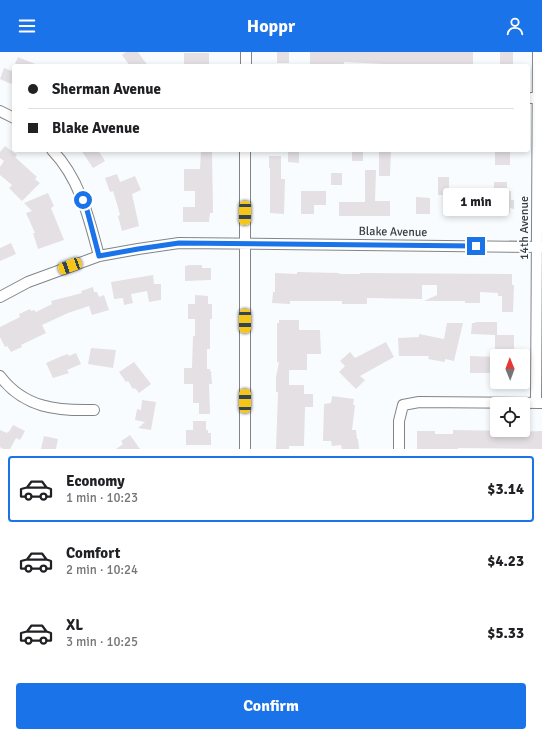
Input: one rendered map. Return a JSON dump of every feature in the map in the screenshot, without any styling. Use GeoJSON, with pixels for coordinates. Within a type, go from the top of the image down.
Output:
{"type":"FeatureCollection","features":[{"type":"Feature","properties":{"kind":"street"},"geometry":{"type":"LineString","coordinates":[[246,52],[246,64]]}},
{"type":"Feature","properties":{"kind":"street","name":"14th Avenue"},"geometry":{"type":"LineString","coordinates":[[538,52],[536,98],[540,247],[539,403]]}},
{"type":"Feature","properties":{"kind":"street"},"geometry":{"type":"LineString","coordinates":[[0,111],[12,117]]}},
{"type":"Feature","properties":{"kind":"street"},"geometry":{"type":"LineString","coordinates":[[54,152],[60,158],[74,179],[87,210],[99,256]]}},
{"type":"Feature","properties":{"kind":"street"},"geometry":{"type":"LineString","coordinates":[[245,152],[245,449]]}},
{"type":"Feature","properties":{"kind":"street","name":"Blake Avenue"},"geometry":{"type":"LineString","coordinates":[[0,297],[28,282],[99,256],[179,243],[540,247]]}},
{"type":"Feature","properties":{"kind":"street"},"geometry":{"type":"LineString","coordinates":[[0,376],[19,395],[41,406],[65,410],[94,410]]}},
{"type":"Feature","properties":{"kind":"street"},"geometry":{"type":"LineString","coordinates":[[399,449],[399,421],[403,405],[419,402],[539,403]]}},
{"type":"Feature","properties":{"kind":"building"},"geometry":{"type":"Polygon","coordinates":[[[126,52],[138,52],[147,64],[129,64],[122,55],[126,52]]]}},
{"type":"Feature","properties":{"kind":"building"},"geometry":{"type":"Polygon","coordinates":[[[277,52],[289,52],[289,63],[277,63],[277,52]]]}},
{"type":"Feature","properties":{"kind":"building"},"geometry":{"type":"Polygon","coordinates":[[[310,52],[473,52],[473,64],[385,64],[344,62],[344,64],[310,64],[310,52]]]}},
{"type":"Feature","properties":{"kind":"building"},"geometry":{"type":"Polygon","coordinates":[[[500,52],[513,52],[513,64],[500,64],[500,52]]]}},
{"type":"Feature","properties":{"kind":"building"},"geometry":{"type":"Polygon","coordinates":[[[184,53],[209,53],[209,64],[184,64],[184,53]]]}},
{"type":"Feature","properties":{"kind":"building"},"geometry":{"type":"Polygon","coordinates":[[[18,57],[35,64],[15,64],[18,57]]]}},
{"type":"Feature","properties":{"kind":"building"},"geometry":{"type":"Polygon","coordinates":[[[4,68],[12,71],[11,84],[0,79],[4,68]]]}},
{"type":"Feature","properties":{"kind":"building"},"geometry":{"type":"Polygon","coordinates":[[[5,146],[17,155],[15,157],[37,177],[35,179],[40,183],[22,201],[9,188],[12,185],[0,175],[0,167],[4,161],[0,158],[0,152],[5,146]]]}},
{"type":"Feature","properties":{"kind":"building"},"geometry":{"type":"Polygon","coordinates":[[[82,152],[99,152],[105,161],[93,168],[82,152]]]}},
{"type":"Feature","properties":{"kind":"building"},"geometry":{"type":"Polygon","coordinates":[[[201,152],[212,152],[213,213],[210,213],[209,222],[183,222],[183,207],[195,207],[195,191],[184,191],[184,169],[200,169],[201,152]]]}},
{"type":"Feature","properties":{"kind":"building"},"geometry":{"type":"Polygon","coordinates":[[[288,152],[299,152],[299,163],[288,162],[288,152]]]}},
{"type":"Feature","properties":{"kind":"building"},"geometry":{"type":"Polygon","coordinates":[[[352,152],[363,152],[363,161],[352,161],[352,152]]]}},
{"type":"Feature","properties":{"kind":"building"},"geometry":{"type":"Polygon","coordinates":[[[379,152],[391,152],[390,176],[379,176],[379,152]]]}},
{"type":"Feature","properties":{"kind":"building"},"geometry":{"type":"Polygon","coordinates":[[[495,152],[510,152],[510,165],[495,165],[495,152]]]}},
{"type":"Feature","properties":{"kind":"building"},"geometry":{"type":"Polygon","coordinates":[[[269,156],[281,156],[281,179],[285,179],[284,214],[270,213],[269,156]]]}},
{"type":"Feature","properties":{"kind":"building"},"geometry":{"type":"Polygon","coordinates":[[[365,170],[376,170],[375,201],[390,201],[390,216],[339,216],[339,202],[365,202],[365,170]]]}},
{"type":"Feature","properties":{"kind":"building"},"geometry":{"type":"Polygon","coordinates":[[[331,173],[342,173],[342,185],[331,185],[331,173]]]}},
{"type":"Feature","properties":{"kind":"building"},"geometry":{"type":"Polygon","coordinates":[[[117,174],[120,182],[135,176],[141,190],[132,194],[139,226],[122,231],[118,216],[120,215],[113,191],[110,192],[105,178],[117,174]]]}},
{"type":"Feature","properties":{"kind":"building"},"geometry":{"type":"Polygon","coordinates":[[[438,177],[449,177],[449,195],[438,195],[438,177]]]}},
{"type":"Feature","properties":{"kind":"building"},"geometry":{"type":"Polygon","coordinates":[[[494,182],[507,182],[507,191],[511,191],[511,200],[514,200],[514,209],[510,208],[510,213],[494,213],[494,201],[491,201],[491,191],[494,192],[494,182]]]}},
{"type":"Feature","properties":{"kind":"building"},"geometry":{"type":"Polygon","coordinates":[[[301,191],[326,191],[326,205],[314,205],[314,214],[301,214],[301,191]]]}},
{"type":"Feature","properties":{"kind":"building"},"geometry":{"type":"Polygon","coordinates":[[[48,193],[54,206],[51,208],[64,240],[38,249],[33,233],[35,233],[26,213],[32,211],[24,203],[48,193]]]}},
{"type":"Feature","properties":{"kind":"building"},"geometry":{"type":"Polygon","coordinates":[[[416,197],[430,198],[430,214],[416,214],[416,197]]]}},
{"type":"Feature","properties":{"kind":"building"},"geometry":{"type":"Polygon","coordinates":[[[450,201],[470,201],[470,214],[449,214],[450,201]]]}},
{"type":"Feature","properties":{"kind":"building"},"geometry":{"type":"Polygon","coordinates":[[[11,243],[16,254],[0,261],[0,248],[11,243]]]}},
{"type":"Feature","properties":{"kind":"building"},"geometry":{"type":"Polygon","coordinates":[[[202,265],[202,268],[211,268],[211,280],[185,281],[185,266],[202,265]]]}},
{"type":"Feature","properties":{"kind":"building"},"geometry":{"type":"Polygon","coordinates":[[[297,272],[339,274],[512,274],[512,285],[514,285],[513,312],[502,312],[502,296],[498,296],[498,293],[480,292],[480,303],[465,303],[465,301],[424,301],[437,295],[437,285],[422,285],[422,299],[367,298],[367,304],[342,304],[342,301],[290,301],[290,304],[272,303],[273,292],[275,292],[275,273],[297,274],[297,272]]]}},
{"type":"Feature","properties":{"kind":"building"},"geometry":{"type":"Polygon","coordinates":[[[153,275],[154,284],[161,284],[161,300],[149,302],[147,291],[131,294],[133,303],[124,305],[123,298],[114,299],[111,282],[153,275]]]}},
{"type":"Feature","properties":{"kind":"building"},"geometry":{"type":"Polygon","coordinates":[[[93,287],[94,292],[97,292],[99,297],[104,295],[109,310],[92,315],[89,306],[68,313],[42,325],[46,333],[21,345],[22,347],[11,352],[7,346],[5,347],[0,337],[0,327],[20,317],[19,314],[30,309],[31,311],[34,310],[36,312],[52,304],[51,301],[82,293],[81,291],[93,287]]]}},
{"type":"Feature","properties":{"kind":"building"},"geometry":{"type":"Polygon","coordinates":[[[195,295],[208,296],[208,304],[212,304],[212,319],[210,319],[210,349],[207,349],[207,369],[210,369],[211,371],[212,384],[209,384],[210,414],[199,414],[199,403],[193,403],[193,384],[184,384],[184,368],[192,368],[195,319],[188,319],[188,304],[195,304],[195,295]]]}},
{"type":"Feature","properties":{"kind":"building"},"geometry":{"type":"Polygon","coordinates":[[[279,320],[299,320],[299,330],[320,330],[321,354],[307,354],[307,370],[289,370],[289,385],[304,385],[304,394],[313,394],[313,407],[305,407],[304,446],[289,446],[289,449],[276,449],[278,392],[276,392],[276,377],[279,362],[277,362],[277,323],[279,323],[279,320]]]}},
{"type":"Feature","properties":{"kind":"building"},"geometry":{"type":"Polygon","coordinates":[[[497,322],[497,335],[514,335],[514,349],[495,349],[495,335],[471,334],[472,323],[497,322]]]}},
{"type":"Feature","properties":{"kind":"building"},"geometry":{"type":"Polygon","coordinates":[[[447,323],[463,323],[454,361],[445,359],[445,362],[428,359],[429,356],[399,356],[398,338],[419,337],[419,334],[444,339],[447,323]]]}},
{"type":"Feature","properties":{"kind":"building"},"geometry":{"type":"Polygon","coordinates":[[[386,342],[394,357],[360,376],[365,380],[356,389],[339,372],[345,366],[340,361],[350,352],[355,358],[386,342]]]}},
{"type":"Feature","properties":{"kind":"building"},"geometry":{"type":"Polygon","coordinates":[[[91,348],[116,350],[113,368],[88,364],[91,348]]]}},
{"type":"Feature","properties":{"kind":"building"},"geometry":{"type":"Polygon","coordinates":[[[76,353],[81,364],[67,370],[69,373],[53,378],[46,363],[68,354],[69,356],[76,353]]]}},
{"type":"Feature","properties":{"kind":"building"},"geometry":{"type":"Polygon","coordinates":[[[470,356],[490,357],[490,373],[470,373],[470,356]]]}},
{"type":"Feature","properties":{"kind":"building"},"geometry":{"type":"Polygon","coordinates":[[[134,362],[151,384],[139,393],[135,388],[133,389],[128,381],[126,382],[119,372],[134,362]]]}},
{"type":"Feature","properties":{"kind":"building"},"geometry":{"type":"Polygon","coordinates":[[[332,396],[354,399],[353,405],[355,405],[352,430],[356,430],[359,449],[342,449],[341,445],[332,446],[331,441],[323,441],[324,404],[331,403],[332,396]]]}},
{"type":"Feature","properties":{"kind":"building"},"geometry":{"type":"Polygon","coordinates":[[[142,400],[156,402],[151,430],[138,428],[145,422],[135,420],[137,409],[141,410],[142,400]]]}},
{"type":"Feature","properties":{"kind":"building"},"geometry":{"type":"Polygon","coordinates":[[[193,421],[206,421],[206,430],[208,430],[208,433],[211,433],[211,445],[186,445],[186,430],[193,430],[193,421]]]}},
{"type":"Feature","properties":{"kind":"building"},"geometry":{"type":"Polygon","coordinates":[[[13,425],[25,431],[20,440],[16,438],[10,449],[3,449],[0,447],[0,430],[7,433],[13,425]]]}},
{"type":"Feature","properties":{"kind":"building"},"geometry":{"type":"Polygon","coordinates":[[[453,430],[490,431],[490,437],[530,437],[530,431],[542,431],[542,449],[417,449],[417,431],[435,431],[435,434],[453,434],[453,430]]]}},
{"type":"Feature","properties":{"kind":"building"},"geometry":{"type":"Polygon","coordinates":[[[130,435],[140,449],[116,449],[123,444],[121,441],[130,435]]]}},
{"type":"Feature","properties":{"kind":"building"},"geometry":{"type":"Polygon","coordinates":[[[44,436],[58,439],[56,449],[41,449],[44,436]]]}},
{"type":"Feature","properties":{"kind":"route"},"geometry":{"type":"LineString","coordinates":[[83,200],[99,256],[179,243],[476,246]]}}]}
